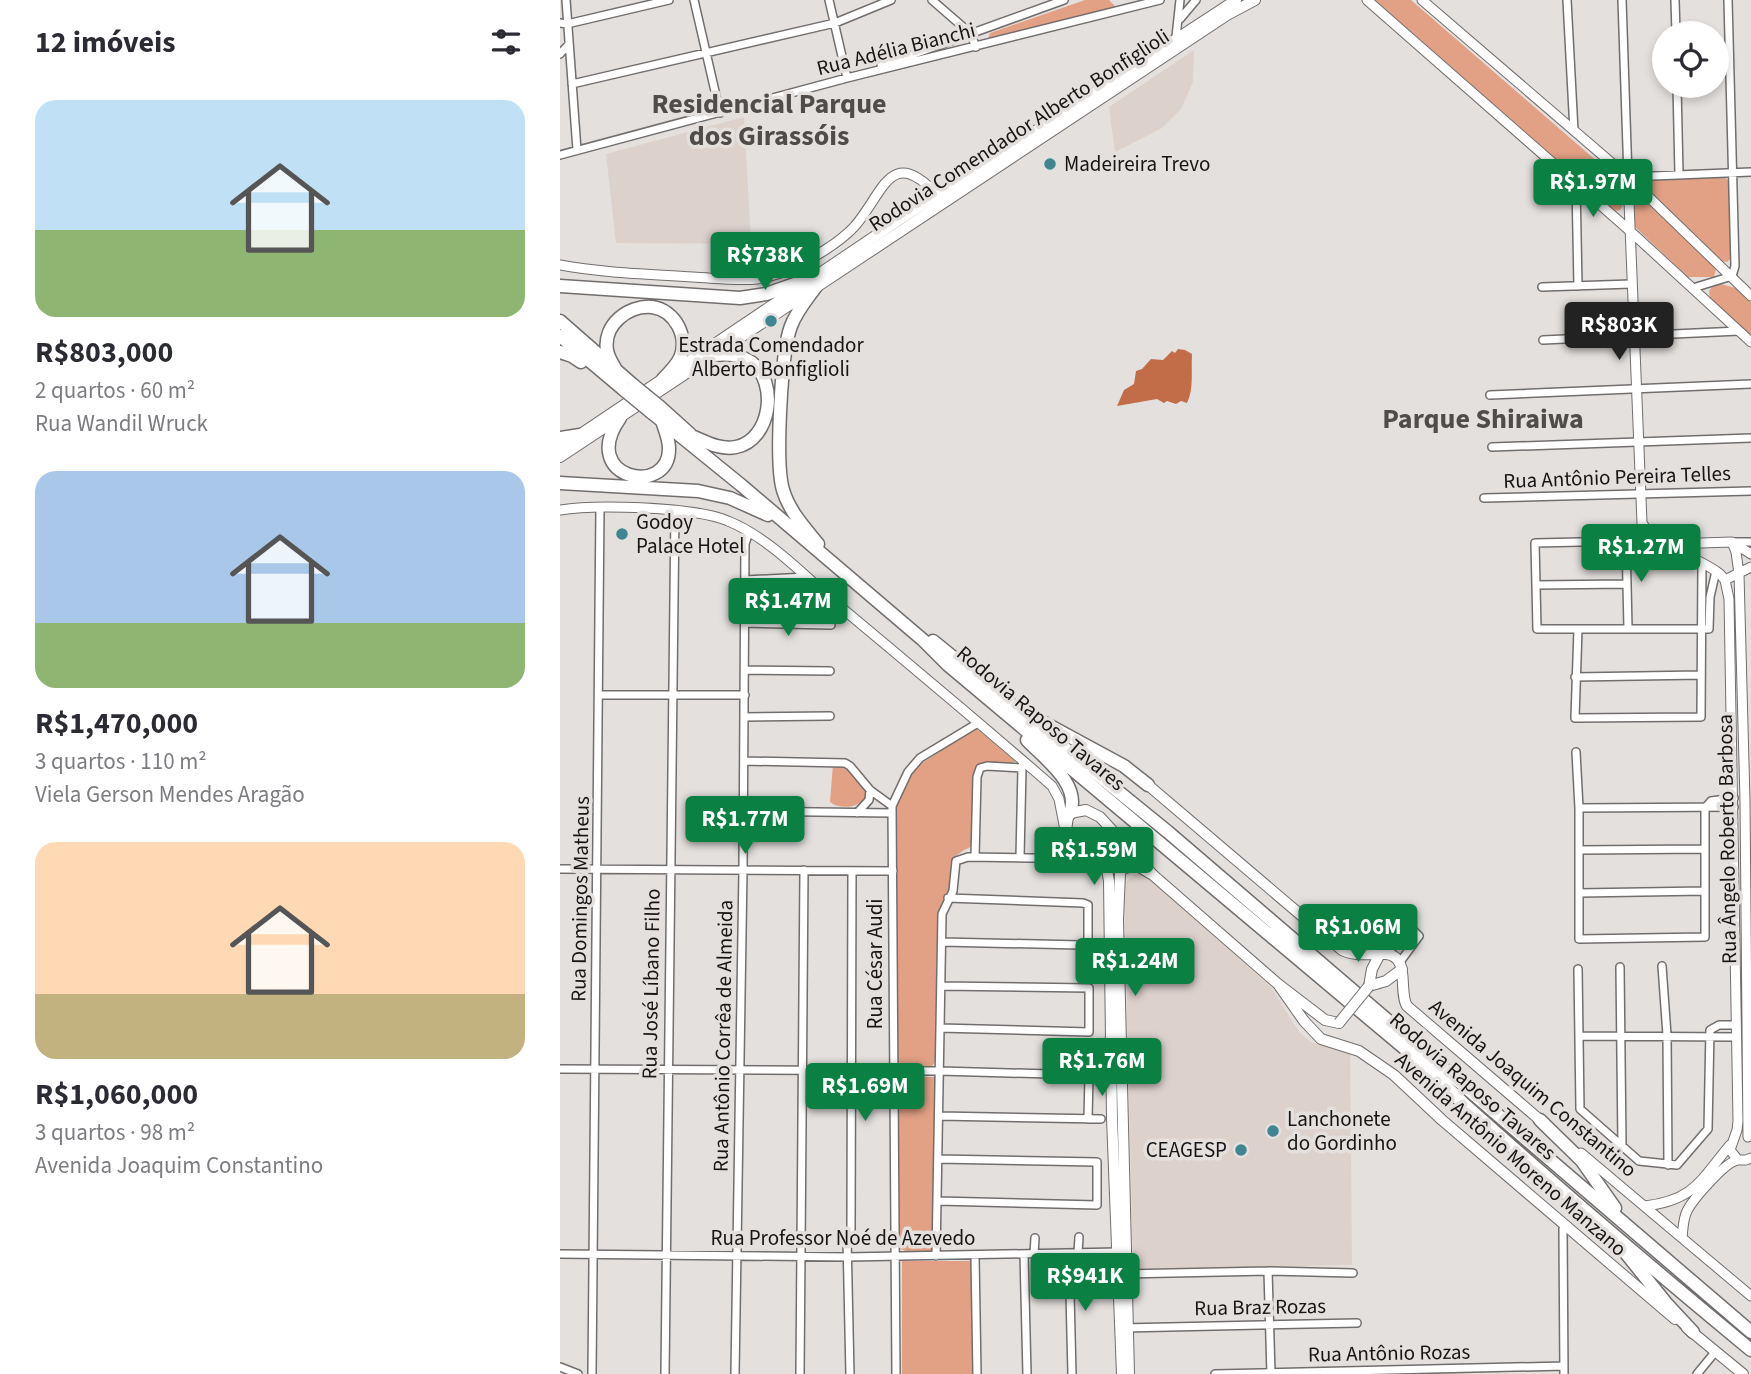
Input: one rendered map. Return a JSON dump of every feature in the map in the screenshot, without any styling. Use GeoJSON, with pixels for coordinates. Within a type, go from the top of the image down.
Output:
{"type":"FeatureCollection","features":[{"type":"Feature","properties":{"kind":"highway"},"geometry":{"type":"LineString","coordinates":[[560,286],[740,298],[816,281]]}},
{"type":"Feature","properties":{"kind":"highway"},"geometry":{"type":"LineString","coordinates":[[816,281],[797,313],[786,343],[779,464],[788,502],[818,544]]}},
{"type":"Feature","properties":{"kind":"highway"},"geometry":{"type":"LineString","coordinates":[[616,370],[607,354],[606,345],[611,327],[627,313],[653,307],[666,312],[675,321],[682,336],[680,358],[663,379]]}},
{"type":"Feature","properties":{"kind":"highway","name":"Rodovia Raposo Tavares"},"geometry":{"type":"LineString","coordinates":[[560,321],[616,370],[628,387]]}},
{"type":"Feature","properties":{"kind":"highway","name":"Rodovia Raposo Tavares"},"geometry":{"type":"LineString","coordinates":[[560,336],[694,437],[1751,1350]]}},
{"type":"Feature","properties":{"kind":"highway"},"geometry":{"type":"LineString","coordinates":[[560,352],[572,356],[599,375],[628,387]]}},
{"type":"Feature","properties":{"kind":"highway"},"geometry":{"type":"LineString","coordinates":[[694,437],[716,447],[737,447],[755,438],[764,420],[766,388],[758,369],[740,357],[714,355]]}},
{"type":"Feature","properties":{"kind":"highway","name":"Rodovia Raposo Tavares"},"geometry":{"type":"LineString","coordinates":[[655,409],[662,421],[997,699],[1168,832],[1751,1332]]}},
{"type":"Feature","properties":{"kind":"highway"},"geometry":{"type":"LineString","coordinates":[[620,418],[608,440],[608,448],[613,464],[620,471],[635,478],[656,473],[668,457],[669,445],[662,421]]}},
{"type":"Feature","properties":{"kind":"highway"},"geometry":{"type":"LineString","coordinates":[[560,438],[580,435]]}},
{"type":"Feature","properties":{"kind":"highway"},"geometry":{"type":"LineString","coordinates":[[560,483],[698,491],[730,498],[752,507],[793,530]]}},
{"type":"Feature","properties":{"kind":"highway"},"geometry":{"type":"LineString","coordinates":[[997,699],[1124,766],[1148,785]]}},
{"type":"Feature","properties":{"kind":"highway"},"geometry":{"type":"LineString","coordinates":[[997,699],[1069,787],[1073,800],[1070,813]]}},
{"type":"Feature","properties":{"kind":"highway"},"geometry":{"type":"LineString","coordinates":[[1540,1120],[1583,1161],[1625,1223]]}},
{"type":"Feature","properties":{"kind":"highway"},"geometry":{"type":"LineString","coordinates":[[1563,1190],[1622,1247],[1666,1303],[1693,1332]]}},
{"type":"Feature","properties":{"kind":"highway"},"geometry":{"type":"LineString","coordinates":[[1695,1283],[1751,1321]]}},
{"type":"Feature","properties":{"kind":"main road","name":"Rodovia Comendador Alberto Bonfiglioli"},"geometry":{"type":"LineString","coordinates":[[560,457],[714,355],[937,195],[1236,0]]}},
{"type":"Feature","properties":{"kind":"main road","name":"Rodovia Comendador Alberto Bonfiglioli"},"geometry":{"type":"LineString","coordinates":[[560,448],[1227,15],[1255,0]]}},
{"type":"Feature","properties":{"kind":"main road"},"geometry":{"type":"LineString","coordinates":[[1148,785],[1342,950],[1350,954],[1394,956],[1401,966],[1386,981],[1369,986]]}},
{"type":"Feature","properties":{"kind":"main road","name":"Avenida Antônio Moreno Manzano"},"geometry":{"type":"LineString","coordinates":[[1070,813],[1086,810],[1100,817],[1153,875],[1278,984],[1325,1020],[1339,1023]]}},
{"type":"Feature","properties":{"kind":"main road"},"geometry":{"type":"LineString","coordinates":[[1068,836],[1067,821],[1070,813]]}},
{"type":"Feature","properties":{"kind":"main road","name":"Avenida Antônio Moreno Manzano"},"geometry":{"type":"LineString","coordinates":[[1068,836],[1077,846],[1101,851],[1153,875]]}},
{"type":"Feature","properties":{"kind":"main road"},"geometry":{"type":"LineString","coordinates":[[1101,851],[1109,881],[1117,1076],[1124,1328],[1122,1374]]}},
{"type":"Feature","properties":{"kind":"main road"},"geometry":{"type":"LineString","coordinates":[[1117,1076],[1119,878],[1122,869],[1136,865]]}},
{"type":"Feature","properties":{"kind":"main road"},"geometry":{"type":"LineString","coordinates":[[1312,1028],[1328,1031],[1339,1023],[1369,986],[1372,969],[1383,954]]}},
{"type":"Feature","properties":{"kind":"main road","name":"Avenida Joaquim Constantino"},"geometry":{"type":"LineString","coordinates":[[1401,966],[1403,998],[1407,1006],[1540,1120]]}},
{"type":"Feature","properties":{"kind":"main road","name":"Avenida Antônio Moreno Manzano"},"geometry":{"type":"LineString","coordinates":[[1278,984],[1321,1039],[1359,1051],[1394,1075],[1616,1271],[1743,1374]]}},
{"type":"Feature","properties":{"kind":"main road"},"geometry":{"type":"LineString","coordinates":[[1124,1328],[1129,1374]]}},
{"type":"Feature","properties":{"kind":"street"},"geometry":{"type":"LineString","coordinates":[[566,0],[563,23],[569,44],[577,150]]}},
{"type":"Feature","properties":{"kind":"street"},"geometry":{"type":"LineString","coordinates":[[563,23],[668,0]]}},
{"type":"Feature","properties":{"kind":"street"},"geometry":{"type":"LineString","coordinates":[[694,0],[720,113]]}},
{"type":"Feature","properties":{"kind":"street"},"geometry":{"type":"LineString","coordinates":[[829,0],[846,78],[1064,0]]}},
{"type":"Feature","properties":{"kind":"street"},"geometry":{"type":"LineString","coordinates":[[572,84],[835,23],[891,0]]}},
{"type":"Feature","properties":{"kind":"street"},"geometry":{"type":"LineString","coordinates":[[932,0],[970,33],[976,47]]}},
{"type":"Feature","properties":{"kind":"street"},"geometry":{"type":"LineString","coordinates":[[1125,0],[1132,8]]}},
{"type":"Feature","properties":{"kind":"street","name":"Rua Adélia Bianchi"},"geometry":{"type":"LineString","coordinates":[[560,155],[846,78],[1160,0]]}},
{"type":"Feature","properties":{"kind":"street"},"geometry":{"type":"LineString","coordinates":[[1176,37],[1180,0]]}},
{"type":"Feature","properties":{"kind":"street"},"geometry":{"type":"LineString","coordinates":[[1179,19],[1196,0]]}},
{"type":"Feature","properties":{"kind":"street"},"geometry":{"type":"LineString","coordinates":[[1367,0],[1629,230],[1751,342]]}},
{"type":"Feature","properties":{"kind":"street"},"geometry":{"type":"LineString","coordinates":[[1422,0],[1628,177],[1751,296]]}},
{"type":"Feature","properties":{"kind":"street"},"geometry":{"type":"LineString","coordinates":[[1567,0],[1574,131]]}},
{"type":"Feature","properties":{"kind":"street"},"geometry":{"type":"LineString","coordinates":[[1622,0],[1642,523],[1645,529],[1716,571],[1725,580],[1730,599],[1738,1121],[1731,1143],[1731,1154],[1738,1160]]}},
{"type":"Feature","properties":{"kind":"street"},"geometry":{"type":"LineString","coordinates":[[1675,0],[1676,21]]}},
{"type":"Feature","properties":{"kind":"street"},"geometry":{"type":"LineString","coordinates":[[1728,0],[1734,173],[1735,266],[1732,276]]}},
{"type":"Feature","properties":{"kind":"street"},"geometry":{"type":"LineString","coordinates":[[560,54],[569,44]]}},
{"type":"Feature","properties":{"kind":"street"},"geometry":{"type":"LineString","coordinates":[[1677,98],[1679,174]]}},
{"type":"Feature","properties":{"kind":"street"},"geometry":{"type":"LineString","coordinates":[[560,265],[635,274],[757,279],[788,270],[841,240],[894,176],[904,172],[913,173],[937,195]]}},
{"type":"Feature","properties":{"kind":"street"},"geometry":{"type":"LineString","coordinates":[[1628,177],[1751,172]]}},
{"type":"Feature","properties":{"kind":"street"},"geometry":{"type":"LineString","coordinates":[[1576,184],[1578,286]]}},
{"type":"Feature","properties":{"kind":"street"},"geometry":{"type":"LineString","coordinates":[[1693,288],[1732,276]]}},
{"type":"Feature","properties":{"kind":"street"},"geometry":{"type":"LineString","coordinates":[[1542,287],[1631,284]]}},
{"type":"Feature","properties":{"kind":"street"},"geometry":{"type":"LineString","coordinates":[[1543,340],[1739,331]]}},
{"type":"Feature","properties":{"kind":"street"},"geometry":{"type":"LineString","coordinates":[[1490,395],[1751,384]]}},
{"type":"Feature","properties":{"kind":"street"},"geometry":{"type":"LineString","coordinates":[[1492,447],[1751,439]]}},
{"type":"Feature","properties":{"kind":"street","name":"Rua Antônio Pereira Telles"},"geometry":{"type":"LineString","coordinates":[[1484,498],[1751,491]]}},
{"type":"Feature","properties":{"kind":"street"},"geometry":{"type":"LineString","coordinates":[[560,510],[600,508],[706,514],[726,519],[749,532],[807,577],[1022,764],[1052,786],[1068,836]]}},
{"type":"Feature","properties":{"kind":"street","name":"Rua Domingos Matheus"},"geometry":{"type":"LineString","coordinates":[[592,1374],[600,508]]}},
{"type":"Feature","properties":{"kind":"street","name":"Rua José Líbano Filho"},"geometry":{"type":"LineString","coordinates":[[665,1374],[675,511]]}},
{"type":"Feature","properties":{"kind":"street","name":"Rua Antônio Corrêa de Almeida"},"geometry":{"type":"LineString","coordinates":[[735,1374],[745,544],[749,532]]}},
{"type":"Feature","properties":{"kind":"street"},"geometry":{"type":"LineString","coordinates":[[1628,628],[1626,541],[1535,543],[1536,629],[1709,629],[1710,597],[1716,571]]}},
{"type":"Feature","properties":{"kind":"street"},"geometry":{"type":"LineString","coordinates":[[1578,629],[1575,718],[1701,717],[1702,563],[1699,551],[1704,542]]}},
{"type":"Feature","properties":{"kind":"street"},"geometry":{"type":"LineString","coordinates":[[1732,542],[1751,554]]}},
{"type":"Feature","properties":{"kind":"street","name":"Rua Ângelo Roberto Barbosa"},"geometry":{"type":"LineString","coordinates":[[1732,542],[1747,571],[1749,1138]]}},
{"type":"Feature","properties":{"kind":"street"},"geometry":{"type":"LineString","coordinates":[[1669,544],[1751,542]]}},
{"type":"Feature","properties":{"kind":"street"},"geometry":{"type":"LineString","coordinates":[[1725,580],[1747,571]]}},
{"type":"Feature","properties":{"kind":"street"},"geometry":{"type":"LineString","coordinates":[[745,580],[807,577]]}},
{"type":"Feature","properties":{"kind":"street"},"geometry":{"type":"LineString","coordinates":[[1536,585],[1627,584]]}},
{"type":"Feature","properties":{"kind":"street"},"geometry":{"type":"LineString","coordinates":[[745,623],[831,625]]}},
{"type":"Feature","properties":{"kind":"street"},"geometry":{"type":"LineString","coordinates":[[745,670],[831,671]]}},
{"type":"Feature","properties":{"kind":"street"},"geometry":{"type":"LineString","coordinates":[[1575,677],[1701,675]]}},
{"type":"Feature","properties":{"kind":"street"},"geometry":{"type":"LineString","coordinates":[[599,695],[744,695]]}},
{"type":"Feature","properties":{"kind":"street"},"geometry":{"type":"LineString","coordinates":[[744,717],[830,716]]}},
{"type":"Feature","properties":{"kind":"street"},"geometry":{"type":"LineString","coordinates":[[892,810],[908,772],[920,758],[978,723]]}},
{"type":"Feature","properties":{"kind":"street"},"geometry":{"type":"LineString","coordinates":[[1576,752],[1579,808],[1579,939],[1705,937],[1705,808]]}},
{"type":"Feature","properties":{"kind":"street"},"geometry":{"type":"LineString","coordinates":[[744,761],[845,763],[892,810]]}},
{"type":"Feature","properties":{"kind":"street"},"geometry":{"type":"LineString","coordinates":[[975,857],[977,776],[980,768],[1022,764]]}},
{"type":"Feature","properties":{"kind":"street"},"geometry":{"type":"LineString","coordinates":[[1020,858],[1022,764]]}},
{"type":"Feature","properties":{"kind":"street"},"geometry":{"type":"LineString","coordinates":[[858,813],[869,800],[870,790]]}},
{"type":"Feature","properties":{"kind":"street"},"geometry":{"type":"LineString","coordinates":[[1579,808],[1705,808],[1714,800],[1734,802]]}},
{"type":"Feature","properties":{"kind":"street"},"geometry":{"type":"LineString","coordinates":[[743,811],[858,813],[892,810]]}},
{"type":"Feature","properties":{"kind":"street","name":"Rua César Audi"},"geometry":{"type":"LineString","coordinates":[[892,810],[896,1374]]}},
{"type":"Feature","properties":{"kind":"street"},"geometry":{"type":"LineString","coordinates":[[1579,850],[1705,849]]}},
{"type":"Feature","properties":{"kind":"street"},"geometry":{"type":"LineString","coordinates":[[936,1256],[942,914],[953,891],[956,861],[975,857],[1088,859]]}},
{"type":"Feature","properties":{"kind":"street"},"geometry":{"type":"LineString","coordinates":[[560,869],[893,872]]}},
{"type":"Feature","properties":{"kind":"street"},"geometry":{"type":"LineString","coordinates":[[800,1374],[804,870]]}},
{"type":"Feature","properties":{"kind":"street"},"geometry":{"type":"LineString","coordinates":[[850,1374],[848,1239],[851,1229],[852,871]]}},
{"type":"Feature","properties":{"kind":"street"},"geometry":{"type":"LineString","coordinates":[[1578,892],[1705,891]]}},
{"type":"Feature","properties":{"kind":"street"},"geometry":{"type":"LineString","coordinates":[[942,942],[1085,944],[1088,940],[1088,905],[948,898]]}},
{"type":"Feature","properties":{"kind":"street"},"geometry":{"type":"LineString","coordinates":[[1383,954],[1411,928],[1419,936],[1401,966]]}},
{"type":"Feature","properties":{"kind":"street"},"geometry":{"type":"LineString","coordinates":[[1662,966],[1667,1035],[1668,1165]]}},
{"type":"Feature","properties":{"kind":"street"},"geometry":{"type":"LineString","coordinates":[[1620,967],[1623,1036],[1622,1146]]}},
{"type":"Feature","properties":{"kind":"street"},"geometry":{"type":"LineString","coordinates":[[1578,968],[1580,1109],[1642,1162],[1679,1164],[1709,1127],[1710,1030],[1713,1027],[1736,1025]]}},
{"type":"Feature","properties":{"kind":"street"},"geometry":{"type":"LineString","coordinates":[[940,1028],[1089,1032],[1089,988],[941,986]]}},
{"type":"Feature","properties":{"kind":"street"},"geometry":{"type":"LineString","coordinates":[[1579,1035],[1736,1037]]}},
{"type":"Feature","properties":{"kind":"street"},"geometry":{"type":"LineString","coordinates":[[560,1069],[940,1071],[1117,1076]]}},
{"type":"Feature","properties":{"kind":"street"},"geometry":{"type":"LineString","coordinates":[[1088,1119],[1089,1076]]}},
{"type":"Feature","properties":{"kind":"street"},"geometry":{"type":"LineString","coordinates":[[939,1116],[1101,1119]]}},
{"type":"Feature","properties":{"kind":"street","name":"Avenida Joaquim Constantino"},"geometry":{"type":"LineString","coordinates":[[1540,1120],[1751,1296]]}},
{"type":"Feature","properties":{"kind":"street"},"geometry":{"type":"LineString","coordinates":[[1645,1206],[1667,1203],[1684,1196],[1693,1189],[1736,1137],[1749,1138]]}},
{"type":"Feature","properties":{"kind":"street"},"geometry":{"type":"LineString","coordinates":[[1682,1238],[1685,1216],[1692,1204],[1726,1165],[1751,1158]]}},
{"type":"Feature","properties":{"kind":"street"},"geometry":{"type":"LineString","coordinates":[[938,1159],[1097,1162],[1097,1205],[938,1201]]}},
{"type":"Feature","properties":{"kind":"street"},"geometry":{"type":"LineString","coordinates":[[1564,1370],[1565,1225]]}},
{"type":"Feature","properties":{"kind":"street"},"geometry":{"type":"LineString","coordinates":[[1079,1237],[1079,1253]]}},
{"type":"Feature","properties":{"kind":"street"},"geometry":{"type":"LineString","coordinates":[[1034,1254],[1035,1238]]}},
{"type":"Feature","properties":{"kind":"street","name":"Rua Professor Noé de Azevedo"},"geometry":{"type":"LineString","coordinates":[[560,1254],[848,1257],[1122,1252]]}},
{"type":"Feature","properties":{"kind":"street"},"geometry":{"type":"LineString","coordinates":[[1069,1253],[1072,1374]]}},
{"type":"Feature","properties":{"kind":"street"},"geometry":{"type":"LineString","coordinates":[[1024,1254],[1027,1374]]}},
{"type":"Feature","properties":{"kind":"street"},"geometry":{"type":"LineString","coordinates":[[975,1256],[977,1374]]}},
{"type":"Feature","properties":{"kind":"street"},"geometry":{"type":"LineString","coordinates":[[1123,1274],[1268,1271],[1353,1273]]}},
{"type":"Feature","properties":{"kind":"street"},"geometry":{"type":"LineString","coordinates":[[1268,1271],[1271,1373]]}},
{"type":"Feature","properties":{"kind":"street","name":"Rua Braz Rozas"},"geometry":{"type":"LineString","coordinates":[[1124,1328],[1357,1323]]}},
{"type":"Feature","properties":{"kind":"street"},"geometry":{"type":"LineString","coordinates":[[1697,1374],[1716,1351]]}},
{"type":"Feature","properties":{"kind":"street"},"geometry":{"type":"LineString","coordinates":[[560,1367],[578,1374]]}},
{"type":"Feature","properties":{"kind":"street","name":"Rua Antônio Rozas"},"geometry":{"type":"LineString","coordinates":[[1215,1374],[1564,1370]]}},
{"type":"Feature","properties":{"kind":"shaded area"},"geometry":{"type":"Polygon","coordinates":[[[1085,0],[1109,0],[1116,7],[988,39],[990,33],[1085,0]]]}},
{"type":"Feature","properties":{"kind":"shaded area"},"geometry":{"type":"Polygon","coordinates":[[[1375,0],[1411,0],[1622,183],[1623,205],[1620,210],[1614,211],[1375,0]]]}},
{"type":"Feature","properties":{"kind":"shaded area"},"geometry":{"type":"Polygon","coordinates":[[[1194,50],[1193,82],[1181,109],[1162,128],[1115,152],[1109,107],[1194,50]]]}},
{"type":"Feature","properties":{"kind":"shaded area"},"geometry":{"type":"Polygon","coordinates":[[[744,117],[751,244],[616,243],[606,154],[744,117]]]}},
{"type":"Feature","properties":{"kind":"shaded area"},"geometry":{"type":"Polygon","coordinates":[[[1723,176],[1729,181],[1732,257],[1727,262],[1722,261],[1641,183],[1645,179],[1723,176]]]}},
{"type":"Feature","properties":{"kind":"shaded area"},"geometry":{"type":"Polygon","coordinates":[[[1641,197],[1716,269],[1714,277],[1688,277],[1635,227],[1633,201],[1641,197]]]}},
{"type":"Feature","properties":{"kind":"shaded area"},"geometry":{"type":"Polygon","coordinates":[[[1721,284],[1739,289],[1751,303],[1751,334],[1745,333],[1710,298],[1709,291],[1712,287],[1721,284]]]}},
{"type":"Feature","properties":{"kind":"shaded area"},"geometry":{"type":"Polygon","coordinates":[[[1178,349],[1192,354],[1191,386],[1187,403],[1164,403],[1157,399],[1117,406],[1124,390],[1134,384],[1136,371],[1142,369],[1151,359],[1163,360],[1178,349]]]}},
{"type":"Feature","properties":{"kind":"shaded area"},"geometry":{"type":"Polygon","coordinates":[[[976,728],[1015,761],[983,763],[977,768],[974,777],[972,846],[953,860],[950,888],[939,910],[936,1061],[932,1066],[903,1066],[898,1061],[894,808],[916,767],[976,728]]]}},
{"type":"Feature","properties":{"kind":"shaded area"},"geometry":{"type":"Polygon","coordinates":[[[833,764],[850,771],[863,786],[866,797],[859,804],[844,807],[830,802],[833,764]]]}},
{"type":"Feature","properties":{"kind":"shaded area","name":"CEAGESP"},"geometry":{"type":"Polygon","coordinates":[[[1143,873],[1271,987],[1300,1033],[1311,1042],[1350,1054],[1352,1265],[1133,1269],[1124,883],[1143,873]]]}},
{"type":"Feature","properties":{"kind":"shaded area"},"geometry":{"type":"Polygon","coordinates":[[[905,1077],[937,1077],[935,1249],[927,1252],[911,1252],[898,1248],[898,1081],[905,1077]]]}},
{"type":"Feature","properties":{"kind":"shaded area"},"geometry":{"type":"Polygon","coordinates":[[[902,1261],[971,1261],[973,1374],[902,1374],[902,1261]]]}},
{"type":"Feature","properties":{"kind":"place","name":"Madeireira Trevo"},"geometry":{"type":"Point","coordinates":[1050,164]}},
{"type":"Feature","properties":{"kind":"place","name":"Estrada Comendador Alberto Bonfiglioli"},"geometry":{"type":"Point","coordinates":[771,321]}},
{"type":"Feature","properties":{"kind":"place","name":"Godoy Palace Hotel"},"geometry":{"type":"Point","coordinates":[622,534]}},
{"type":"Feature","properties":{"kind":"place","name":"Lanchonete do Gordinho"},"geometry":{"type":"Point","coordinates":[1273,1131]}},
{"type":"Feature","properties":{"kind":"place","name":"CEAGESP"},"geometry":{"type":"Point","coordinates":[1241,1150]}},
{"type":"Feature","properties":{"kind":"district","name":"Residencial Parque dos Girassóis"},"geometry":{"type":"Point","coordinates":[769,120]}},
{"type":"Feature","properties":{"kind":"district","name":"Parque Shiraiwa"},"geometry":{"type":"Point","coordinates":[1483,419]}}]}
